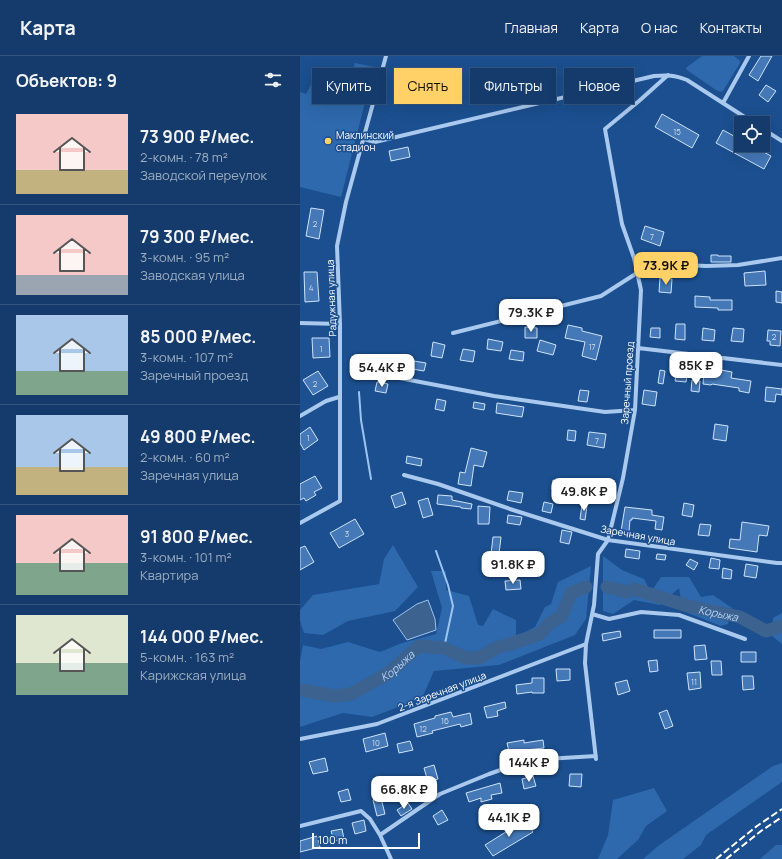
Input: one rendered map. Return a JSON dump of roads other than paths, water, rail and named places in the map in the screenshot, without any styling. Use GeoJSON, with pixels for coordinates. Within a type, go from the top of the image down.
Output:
{"type":"FeatureCollection","features":[{"type":"Feature","properties":{"kind":"street","name":"Радужная улица"},"geometry":{"type":"LineString","coordinates":[[300,523],[340,501],[340,324],[337,246],[346,202],[386,56]]}},
{"type":"Feature","properties":{"kind":"street"},"geometry":{"type":"LineString","coordinates":[[723,103],[749,56]]}},
{"type":"Feature","properties":{"kind":"street"},"geometry":{"type":"LineString","coordinates":[[364,139],[375,142],[654,76],[668,75],[677,76],[687,80],[743,116]]}},
{"type":"Feature","properties":{"kind":"street","name":"Заречный проезд"},"geometry":{"type":"LineString","coordinates":[[380,835],[440,794],[489,774],[529,760],[596,757],[585,663],[586,644],[594,605],[598,554],[608,540],[624,478],[635,410],[641,290],[634,258],[622,224],[605,128],[639,101],[668,75]]}},
{"type":"Feature","properties":{"kind":"street"},"geometry":{"type":"LineString","coordinates":[[770,133],[782,141]]}},
{"type":"Feature","properties":{"kind":"street"},"geometry":{"type":"LineString","coordinates":[[634,258],[664,264],[706,266],[738,265],[782,258]]}},
{"type":"Feature","properties":{"kind":"street"},"geometry":{"type":"LineString","coordinates":[[453,334],[601,296],[637,273]]}},
{"type":"Feature","properties":{"kind":"street"},"geometry":{"type":"LineString","coordinates":[[300,323],[340,324]]}},
{"type":"Feature","properties":{"kind":"street"},"geometry":{"type":"LineString","coordinates":[[638,348],[782,365]]}},
{"type":"Feature","properties":{"kind":"street"},"geometry":{"type":"LineString","coordinates":[[378,374],[494,396],[605,412],[635,410]]}},
{"type":"Feature","properties":{"kind":"street"},"geometry":{"type":"LineString","coordinates":[[300,416],[326,401],[339,397]]}},
{"type":"Feature","properties":{"kind":"street","name":"Заречная улица"},"geometry":{"type":"LineString","coordinates":[[404,475],[438,484],[513,510],[608,540],[777,564],[782,563]]}},
{"type":"Feature","properties":{"kind":"street"},"geometry":{"type":"LineString","coordinates":[[592,614],[610,619],[641,612],[680,615],[745,639]]}},
{"type":"Feature","properties":{"kind":"street","name":"2-я Заречная улица"},"geometry":{"type":"LineString","coordinates":[[300,739],[377,724],[586,644]]}},
{"type":"Feature","properties":{"kind":"street"},"geometry":{"type":"LineString","coordinates":[[300,826],[361,811],[370,819],[380,835],[391,859]]}},
{"type":"Feature","properties":{"kind":"waterway"},"geometry":{"type":"LineString","coordinates":[[359,392],[361,420],[371,479]]}},
{"type":"Feature","properties":{"kind":"waterway"},"geometry":{"type":"LineString","coordinates":[[436,551],[448,585],[453,606],[444,648]]}},
{"type":"Feature","properties":{"kind":"waterway","name":"Корыжа"},"geometry":{"type":"LineString","coordinates":[[300,690],[335,696],[351,694],[389,673],[419,646],[444,648],[466,658],[479,658],[498,647],[540,634],[550,623],[562,616],[571,593],[586,587]]}},
{"type":"Feature","properties":{"kind":"waterway","name":"Корыжа"},"geometry":{"type":"LineString","coordinates":[[607,587],[627,592],[634,589],[688,606],[740,617],[766,631],[782,626]]}},
{"type":"Feature","properties":{"kind":"railway"},"geometry":{"type":"LineString","coordinates":[[716,859],[757,826],[782,809]]}},
{"type":"Feature","properties":{"kind":"railway"},"geometry":{"type":"LineString","coordinates":[[726,859],[761,831],[782,817]]}},
{"type":"Feature","properties":{"kind":"place","name":"Маклинский стадион"},"geometry":{"type":"Point","coordinates":[328,141]}}]}
